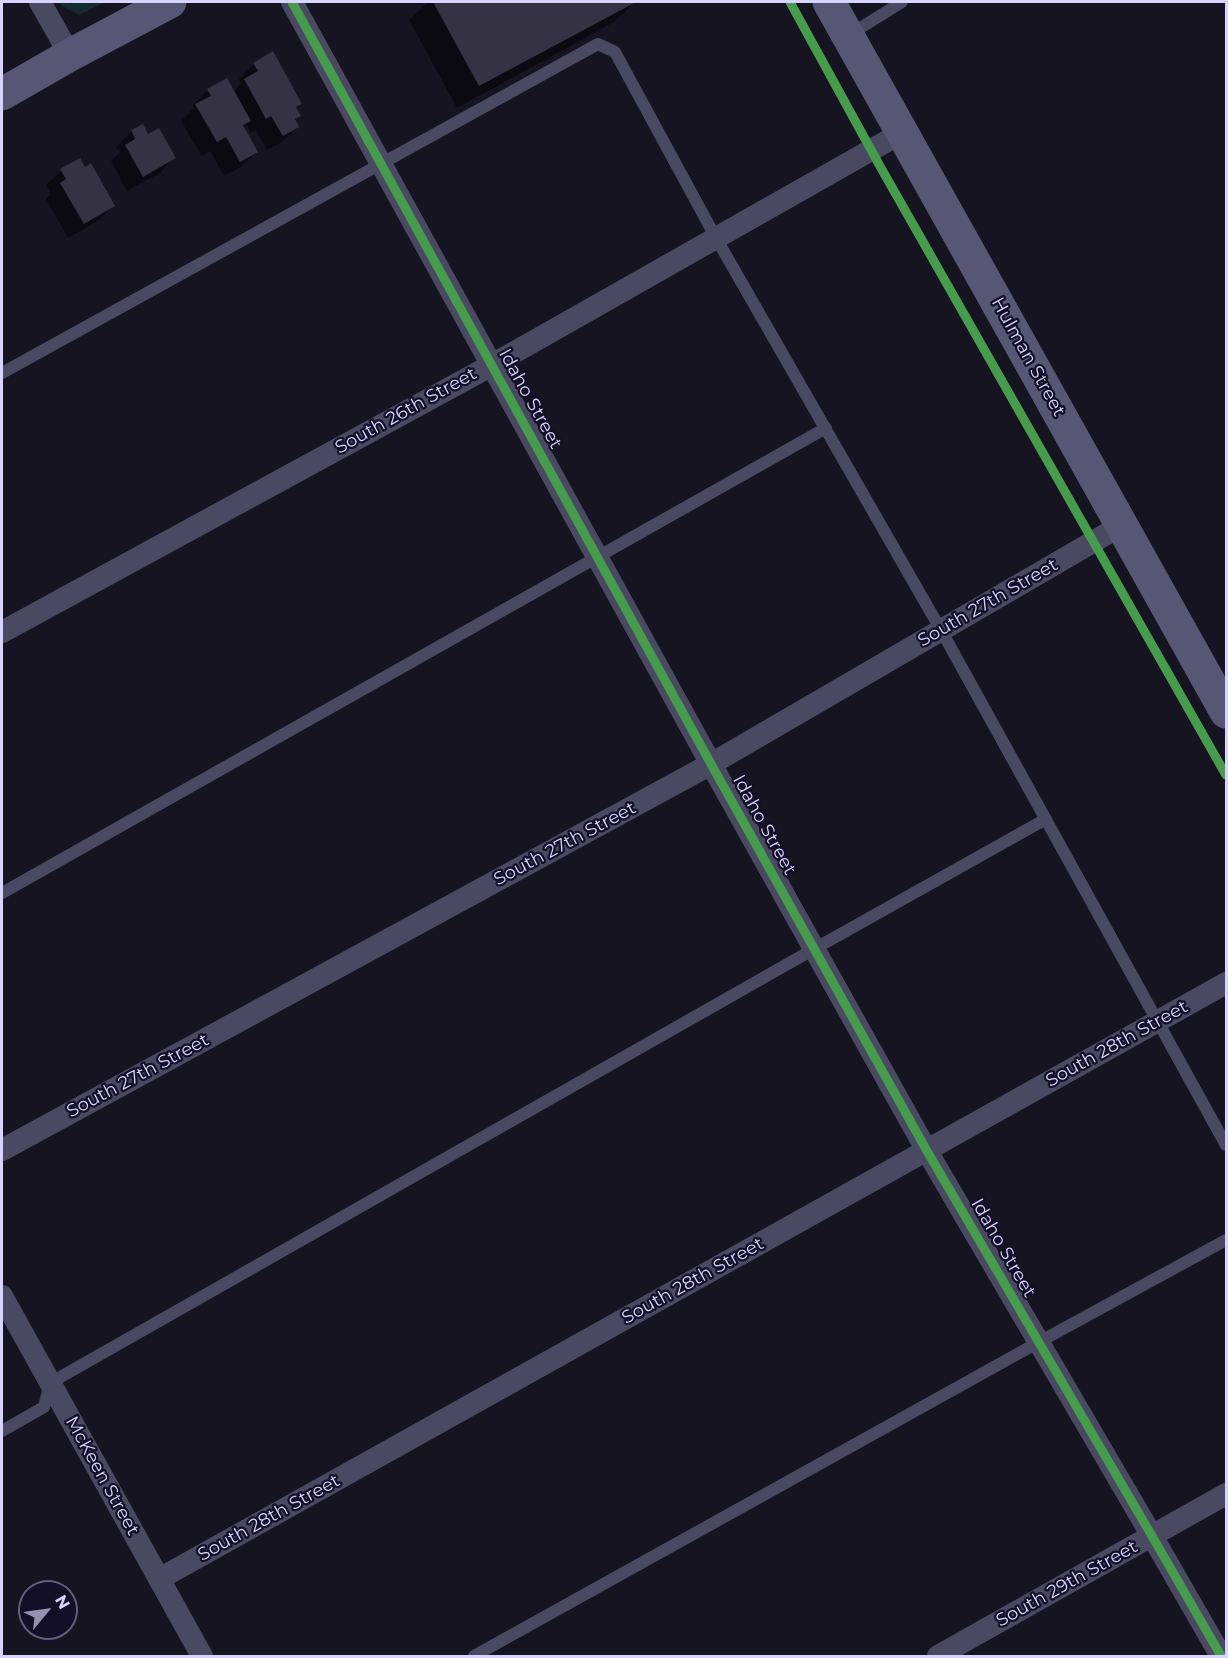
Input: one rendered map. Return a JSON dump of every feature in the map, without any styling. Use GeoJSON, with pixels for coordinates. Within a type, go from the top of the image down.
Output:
{"type":"FeatureCollection","features":[{"type":"Feature","properties":{"kind":"street"},"geometry":{"type":"LineString","coordinates":[[40,2],[70,55]]}},
{"type":"Feature","properties":{"kind":"street"},"geometry":{"type":"LineString","coordinates":[[2,94],[170,2]]}},
{"type":"Feature","properties":{"kind":"street","name":"Idaho Street"},"geometry":{"type":"LineString","coordinates":[[292,2],[711,764],[927,1151],[1221,1656]]}},
{"type":"Feature","properties":{"kind":"street","name":"Hulman Street"},"geometry":{"type":"LineString","coordinates":[[829,2],[1227,712]]}},
{"type":"Feature","properties":{"kind":"street","name":"South 26th Street"},"geometry":{"type":"LineString","coordinates":[[2,632],[492,365],[903,132]]}},
{"type":"Feature","properties":{"kind":"street","name":"South 27th Street"},"geometry":{"type":"LineString","coordinates":[[2,1150],[711,764],[1122,525]]}},
{"type":"Feature","properties":{"kind":"street","name":"South 28th Street"},"geometry":{"type":"LineString","coordinates":[[159,1579],[1227,982]]}},
{"type":"Feature","properties":{"kind":"street","name":"McKeen Street"},"geometry":{"type":"LineString","coordinates":[[2,1296],[202,1656]]}},
{"type":"Feature","properties":{"kind":"street","name":"South 29th Street"},"geometry":{"type":"LineString","coordinates":[[938,1656],[1227,1494]]}},
{"type":"Feature","properties":{"kind":"lane"},"geometry":{"type":"LineString","coordinates":[[848,36],[900,2]]}},
{"type":"Feature","properties":{"kind":"lane"},"geometry":{"type":"LineString","coordinates":[[2,374],[598,44],[615,52],[716,238],[941,630],[1227,1145]]}},
{"type":"Feature","properties":{"kind":"lane"},"geometry":{"type":"LineString","coordinates":[[2,893],[826,428]]}},
{"type":"Feature","properties":{"kind":"lane"},"geometry":{"type":"LineString","coordinates":[[2,1431],[44,1407],[50,1383],[1046,819]]}},
{"type":"Feature","properties":{"kind":"lane"},"geometry":{"type":"LineString","coordinates":[[474,1656],[1227,1240]]}},
{"type":"Feature","properties":{"kind":"green space"},"geometry":{"type":"Polygon","coordinates":[[[59,2],[105,2],[79,15],[59,2]]]}},
{"type":"Feature","properties":{"kind":"building"},"geometry":{"type":"Polygon","coordinates":[[[433,2],[636,2],[479,86],[433,2]]]}},
{"type":"Feature","properties":{"kind":"building"},"geometry":{"type":"Polygon","coordinates":[[[273,51],[302,104],[296,107],[301,116],[295,119],[299,127],[283,136],[271,116],[266,119],[244,79],[258,71],[253,63],[273,51]]]}},
{"type":"Feature","properties":{"kind":"building"},"geometry":{"type":"Polygon","coordinates":[[[227,78],[251,121],[243,125],[258,152],[240,162],[226,137],[217,142],[195,104],[211,96],[207,89],[227,78]]]}},
{"type":"Feature","properties":{"kind":"building"},"geometry":{"type":"Polygon","coordinates":[[[143,124],[148,134],[159,128],[176,158],[143,177],[125,145],[135,139],[131,130],[143,124]]]}},
{"type":"Feature","properties":{"kind":"building"},"geometry":{"type":"Polygon","coordinates":[[[80,158],[85,167],[91,163],[115,206],[84,224],[60,183],[66,179],[60,169],[80,158]]]}},
{"type":"Feature","properties":{"kind":"cycle path"},"geometry":{"type":"LineString","coordinates":[[292,2],[711,764],[927,1151],[1221,1656]]}},
{"type":"Feature","properties":{"kind":"cycle path"},"geometry":{"type":"LineString","coordinates":[[790,2],[881,168],[1226,775]]}}]}
